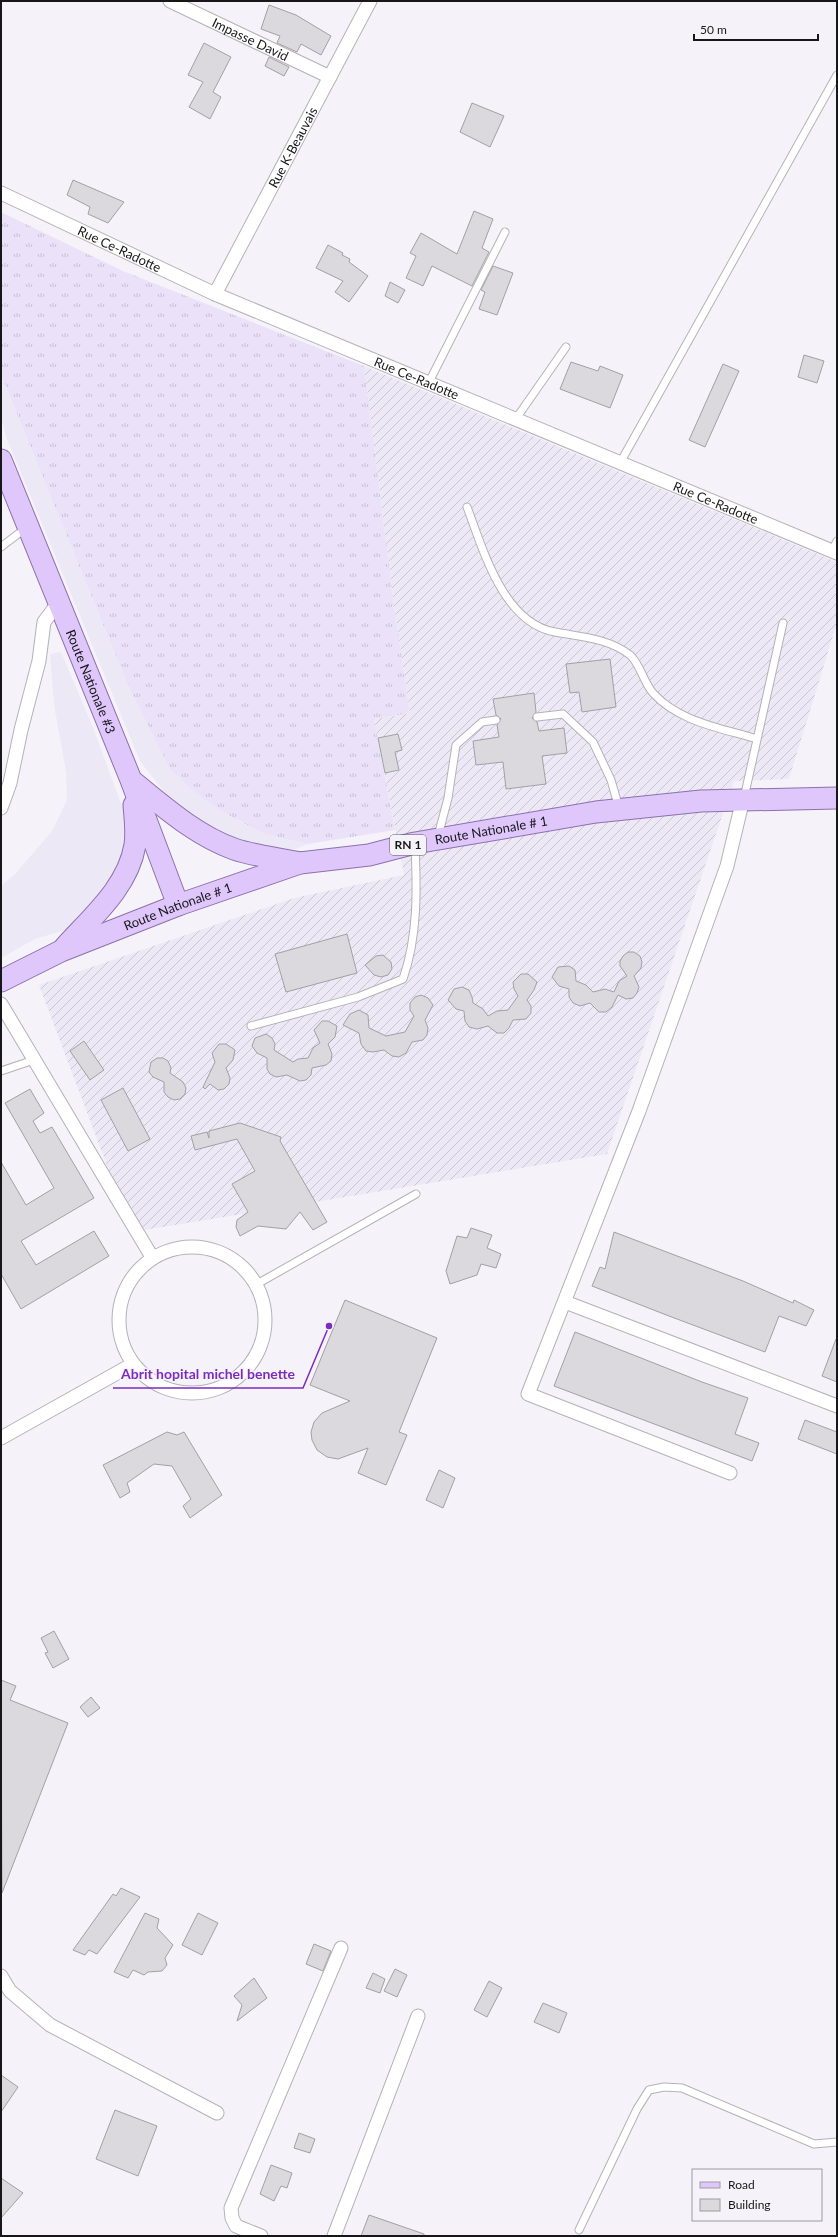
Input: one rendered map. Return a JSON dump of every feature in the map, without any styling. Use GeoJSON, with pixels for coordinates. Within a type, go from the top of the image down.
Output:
{"type":"FeatureCollection","features":[{"type":"Feature","properties":{"kind":"main road","name":"Route Nationale #3"},"geometry":{"type":"LineString","coordinates":[[3,469],[131,780],[178,905]]}},
{"type":"Feature","properties":{"kind":"main road"},"geometry":{"type":"LineString","coordinates":[[131,780],[181,820],[205,835],[234,849],[300,863]]}},
{"type":"Feature","properties":{"kind":"main road"},"geometry":{"type":"LineString","coordinates":[[61,951],[115,892],[131,863],[136,843],[136,826],[131,780]]}},
{"type":"Feature","properties":{"kind":"main road","name":"Route Nationale # 1"},"geometry":{"type":"LineString","coordinates":[[1,981],[61,951],[178,905],[300,863],[369,855],[415,843],[596,812],[700,801],[837,798]]}},
{"type":"Feature","properties":{"kind":"street","name":"Impasse David"},"geometry":{"type":"LineString","coordinates":[[170,1],[330,77]]}},
{"type":"Feature","properties":{"kind":"street","name":"Rue K-Beauvais"},"geometry":{"type":"LineString","coordinates":[[216,294],[370,1]]}},
{"type":"Feature","properties":{"kind":"street","name":"Rue Ce-Radotte"},"geometry":{"type":"LineString","coordinates":[[1,193],[216,294],[429,382],[515,420],[835,548]]}},
{"type":"Feature","properties":{"kind":"street"},"geometry":{"type":"LineString","coordinates":[[1,808],[10,783],[21,730],[39,661],[44,622],[58,602]]}},
{"type":"Feature","properties":{"kind":"street"},"geometry":{"type":"LineString","coordinates":[[730,1473],[528,1394],[639,1111],[727,866],[744,799]]}},
{"type":"Feature","properties":{"kind":"street"},"geometry":{"type":"LineString","coordinates":[[1,1004],[152,1257]]}},
{"type":"Feature","properties":{"kind":"street"},"geometry":{"type":"LineString","coordinates":[[198,1246],[222,1252],[242,1265],[257,1284],[265,1308],[265,1332],[257,1356],[242,1375],[215,1390],[197,1394],[173,1392],[150,1381],[133,1364],[122,1343],[118,1319],[122,1295],[134,1273],[152,1257],[174,1248],[198,1246]]}},
{"type":"Feature","properties":{"kind":"street"},"geometry":{"type":"LineString","coordinates":[[565,1302],[837,1406]]}},
{"type":"Feature","properties":{"kind":"street"},"geometry":{"type":"LineString","coordinates":[[1,1438],[133,1364]]}},
{"type":"Feature","properties":{"kind":"street"},"geometry":{"type":"LineString","coordinates":[[261,2236],[234,2231],[231,2208],[341,1948]]}},
{"type":"Feature","properties":{"kind":"street"},"geometry":{"type":"LineString","coordinates":[[1,1976],[10,1991],[50,2025],[217,2113]]}},
{"type":"Feature","properties":{"kind":"street"},"geometry":{"type":"LineString","coordinates":[[334,2236],[418,2016]]}},
{"type":"Feature","properties":{"kind":"lane"},"geometry":{"type":"LineString","coordinates":[[620,463],[837,75]]}},
{"type":"Feature","properties":{"kind":"lane"},"geometry":{"type":"LineString","coordinates":[[429,382],[505,232]]}},
{"type":"Feature","properties":{"kind":"lane"},"geometry":{"type":"LineString","coordinates":[[515,420],[566,347]]}},
{"type":"Feature","properties":{"kind":"lane"},"geometry":{"type":"LineString","coordinates":[[467,506],[489,564],[509,602],[532,623],[553,632],[610,643],[631,656],[649,688],[663,704],[688,718],[757,739]]}},
{"type":"Feature","properties":{"kind":"lane"},"geometry":{"type":"LineString","coordinates":[[1,547],[28,527]]}},
{"type":"Feature","properties":{"kind":"lane"},"geometry":{"type":"LineString","coordinates":[[744,799],[783,623]]}},
{"type":"Feature","properties":{"kind":"lane"},"geometry":{"type":"LineString","coordinates":[[537,716],[563,714],[593,742],[611,780],[620,810]]}},
{"type":"Feature","properties":{"kind":"lane"},"geometry":{"type":"LineString","coordinates":[[437,840],[448,798],[456,745],[482,722],[496,720]]}},
{"type":"Feature","properties":{"kind":"lane"},"geometry":{"type":"LineString","coordinates":[[251,1026],[358,997],[403,980],[410,961],[416,909],[415,843]]}},
{"type":"Feature","properties":{"kind":"lane"},"geometry":{"type":"LineString","coordinates":[[1,1071],[34,1060]]}},
{"type":"Feature","properties":{"kind":"lane"},"geometry":{"type":"LineString","coordinates":[[257,1284],[416,1194]]}},
{"type":"Feature","properties":{"kind":"lane"},"geometry":{"type":"LineString","coordinates":[[579,2230],[637,2109],[649,2090],[664,2087],[682,2088],[814,2144],[837,2142]]}},
{"type":"Feature","properties":{"kind":"shaded area"},"geometry":{"type":"Polygon","coordinates":[[[364,366],[837,562],[837,623],[789,779],[734,781],[607,1154],[132,1232],[39,985],[294,898],[404,875],[374,719],[410,713],[394,606],[364,366]]]}},
{"type":"Feature","properties":{"kind":"shaded area"},"geometry":{"type":"Polygon","coordinates":[[[1,375],[127,683],[146,718],[223,812],[266,835],[308,844],[295,849],[273,850],[245,842],[187,814],[171,801],[140,761],[7,439],[1,418],[1,375]]]}},
{"type":"Feature","properties":{"kind":"shaded area"},"geometry":{"type":"Polygon","coordinates":[[[61,652],[92,725],[125,814],[129,830],[126,856],[86,917],[62,931],[35,939],[1,958],[1,886],[16,873],[52,831],[67,800],[66,772],[54,705],[50,654],[61,652]]]}},
{"type":"Feature","properties":{"kind":"green space"},"geometry":{"type":"Polygon","coordinates":[[[1,212],[123,271],[364,366],[394,606],[410,713],[374,719],[395,830],[308,844],[266,835],[223,812],[196,793],[170,769],[127,683],[1,375],[1,212]]]}},
{"type":"Feature","properties":{"kind":"building"},"geometry":{"type":"Polygon","coordinates":[[[269,5],[296,15],[331,36],[321,55],[301,44],[297,52],[277,43],[280,36],[261,29],[269,5]]]}},
{"type":"Feature","properties":{"kind":"building"},"geometry":{"type":"Polygon","coordinates":[[[204,43],[231,57],[213,92],[221,97],[210,119],[189,107],[203,82],[188,75],[204,43]]]}},
{"type":"Feature","properties":{"kind":"building"},"geometry":{"type":"Polygon","coordinates":[[[269,57],[289,67],[284,76],[265,66],[269,57]]]}},
{"type":"Feature","properties":{"kind":"building"},"geometry":{"type":"Polygon","coordinates":[[[472,103],[504,116],[490,147],[460,132],[472,103]]]}},
{"type":"Feature","properties":{"kind":"building"},"geometry":{"type":"Polygon","coordinates":[[[73,180],[124,202],[108,223],[88,214],[90,207],[67,195],[73,180]]]}},
{"type":"Feature","properties":{"kind":"building"},"geometry":{"type":"Polygon","coordinates":[[[474,211],[493,219],[482,248],[489,252],[472,286],[432,266],[423,286],[406,278],[416,256],[410,253],[421,233],[457,254],[474,211]]]}},
{"type":"Feature","properties":{"kind":"building"},"geometry":{"type":"Polygon","coordinates":[[[328,245],[343,253],[342,255],[350,259],[349,262],[368,276],[349,302],[335,292],[343,281],[316,268],[328,245]]]}},
{"type":"Feature","properties":{"kind":"building"},"geometry":{"type":"Polygon","coordinates":[[[493,266],[513,273],[497,315],[479,309],[485,292],[481,290],[493,266]]]}},
{"type":"Feature","properties":{"kind":"building"},"geometry":{"type":"Polygon","coordinates":[[[390,282],[405,290],[398,303],[385,296],[390,282]]]}},
{"type":"Feature","properties":{"kind":"building"},"geometry":{"type":"Polygon","coordinates":[[[804,355],[824,361],[817,383],[798,377],[804,355]]]}},
{"type":"Feature","properties":{"kind":"building"},"geometry":{"type":"Polygon","coordinates":[[[571,362],[598,371],[600,366],[623,375],[610,408],[560,389],[571,362]]]}},
{"type":"Feature","properties":{"kind":"building"},"geometry":{"type":"Polygon","coordinates":[[[723,364],[739,371],[705,447],[689,440],[723,364]]]}},
{"type":"Feature","properties":{"kind":"building"},"geometry":{"type":"Polygon","coordinates":[[[610,659],[616,707],[582,712],[579,692],[570,693],[566,664],[610,659]]]}},
{"type":"Feature","properties":{"kind":"building"},"geometry":{"type":"Polygon","coordinates":[[[534,693],[536,712],[532,718],[537,722],[539,731],[564,728],[567,753],[542,756],[546,784],[506,789],[503,762],[476,765],[473,741],[499,737],[497,725],[501,719],[496,715],[493,699],[534,693]]]}},
{"type":"Feature","properties":{"kind":"building"},"geometry":{"type":"Polygon","coordinates":[[[398,734],[402,750],[395,752],[399,770],[385,773],[378,738],[398,734]]]}},
{"type":"Feature","properties":{"kind":"building"},"geometry":{"type":"Polygon","coordinates":[[[347,934],[357,973],[286,992],[275,954],[347,934]]]}},
{"type":"Feature","properties":{"kind":"building"},"geometry":{"type":"Polygon","coordinates":[[[628,952],[634,952],[640,956],[642,962],[641,968],[634,976],[639,987],[637,993],[633,998],[626,999],[618,995],[612,1007],[606,1012],[599,1012],[590,1003],[580,1006],[573,1003],[569,997],[569,989],[559,986],[552,977],[558,967],[569,966],[575,970],[576,981],[586,985],[593,992],[605,989],[614,992],[619,981],[627,976],[620,966],[620,961],[628,952]]]}},
{"type":"Feature","properties":{"kind":"building"},"geometry":{"type":"Polygon","coordinates":[[[383,955],[391,962],[392,969],[388,975],[381,977],[374,975],[365,965],[376,956],[383,955]]]}},
{"type":"Feature","properties":{"kind":"building"},"geometry":{"type":"Polygon","coordinates":[[[521,974],[528,974],[537,982],[534,990],[527,1000],[531,1006],[531,1013],[526,1019],[513,1020],[509,1028],[504,1033],[497,1033],[488,1026],[477,1029],[469,1027],[465,1021],[464,1011],[456,1009],[448,1000],[454,989],[462,987],[469,990],[473,1003],[483,1009],[488,1016],[497,1011],[508,1010],[518,996],[514,989],[513,982],[521,974]]]}},
{"type":"Feature","properties":{"kind":"building"},"geometry":{"type":"Polygon","coordinates":[[[421,995],[428,998],[433,1005],[425,1020],[428,1028],[427,1035],[423,1040],[412,1042],[406,1053],[399,1057],[392,1056],[384,1050],[373,1052],[366,1051],[361,1044],[359,1033],[343,1025],[350,1014],[359,1010],[368,1015],[369,1028],[386,1036],[405,1032],[414,1016],[410,1010],[410,1003],[415,997],[421,995]]]}},
{"type":"Feature","properties":{"kind":"building"},"geometry":{"type":"Polygon","coordinates":[[[322,1021],[328,1021],[337,1026],[335,1037],[328,1044],[332,1054],[331,1061],[326,1065],[312,1068],[311,1075],[306,1080],[300,1081],[287,1075],[276,1077],[270,1074],[267,1069],[267,1058],[257,1053],[252,1046],[255,1038],[266,1034],[272,1038],[275,1044],[274,1050],[293,1062],[298,1059],[308,1058],[313,1048],[320,1043],[314,1030],[322,1021]]]}},
{"type":"Feature","properties":{"kind":"building"},"geometry":{"type":"Polygon","coordinates":[[[84,1041],[104,1070],[90,1080],[70,1051],[84,1041]]]}},
{"type":"Feature","properties":{"kind":"building"},"geometry":{"type":"Polygon","coordinates":[[[219,1044],[226,1044],[235,1050],[233,1060],[226,1068],[230,1078],[229,1084],[224,1089],[218,1090],[210,1084],[205,1089],[203,1087],[215,1062],[212,1053],[219,1044]]]}},
{"type":"Feature","properties":{"kind":"building"},"geometry":{"type":"Polygon","coordinates":[[[157,1058],[163,1058],[168,1061],[171,1068],[170,1073],[183,1082],[186,1088],[185,1094],[180,1099],[174,1100],[168,1097],[164,1092],[164,1082],[153,1077],[149,1072],[151,1062],[157,1058]]]}},
{"type":"Feature","properties":{"kind":"building"},"geometry":{"type":"Polygon","coordinates":[[[123,1088],[150,1139],[128,1151],[101,1100],[123,1088]]]}},
{"type":"Feature","properties":{"kind":"building"},"geometry":{"type":"Polygon","coordinates":[[[30,1089],[44,1113],[33,1121],[40,1133],[52,1127],[94,1198],[21,1241],[36,1265],[94,1231],[109,1256],[21,1309],[1,1274],[1,1162],[26,1205],[54,1188],[5,1103],[30,1089]]]}},
{"type":"Feature","properties":{"kind":"building"},"geometry":{"type":"Polygon","coordinates":[[[240,1123],[281,1137],[280,1141],[327,1222],[313,1230],[300,1212],[286,1229],[258,1226],[240,1236],[236,1227],[237,1220],[248,1212],[232,1184],[255,1171],[237,1139],[195,1150],[191,1136],[207,1132],[209,1138],[209,1131],[240,1123]]]}},
{"type":"Feature","properties":{"kind":"building"},"geometry":{"type":"Polygon","coordinates":[[[471,1228],[492,1235],[487,1248],[501,1254],[496,1268],[481,1264],[477,1275],[450,1284],[446,1271],[457,1236],[467,1238],[471,1228]]]}},
{"type":"Feature","properties":{"kind":"building"},"geometry":{"type":"Polygon","coordinates":[[[614,1232],[743,1281],[793,1303],[794,1300],[814,1310],[806,1326],[779,1316],[765,1352],[592,1286],[600,1267],[605,1269],[614,1232]]]}},
{"type":"Feature","properties":{"kind":"building"},"geometry":{"type":"Polygon","coordinates":[[[345,1300],[437,1338],[399,1432],[407,1435],[386,1485],[358,1473],[368,1448],[338,1459],[327,1457],[317,1450],[312,1440],[311,1432],[314,1422],[322,1413],[350,1401],[310,1385],[345,1300]]]}},
{"type":"Feature","properties":{"kind":"building"},"geometry":{"type":"Polygon","coordinates":[[[575,1332],[702,1382],[748,1398],[735,1434],[759,1443],[752,1461],[554,1386],[575,1332]]]}},
{"type":"Feature","properties":{"kind":"building"},"geometry":{"type":"Polygon","coordinates":[[[836,1339],[837,1340],[837,1382],[822,1376],[836,1339]]]}},
{"type":"Feature","properties":{"kind":"building"},"geometry":{"type":"Polygon","coordinates":[[[805,1420],[837,1432],[837,1454],[798,1439],[805,1420]]]}},
{"type":"Feature","properties":{"kind":"building"},"geometry":{"type":"Polygon","coordinates":[[[167,1432],[177,1435],[184,1432],[222,1495],[190,1518],[183,1506],[191,1499],[172,1466],[154,1464],[127,1483],[130,1492],[120,1498],[103,1465],[167,1432]]]}},
{"type":"Feature","properties":{"kind":"building"},"geometry":{"type":"Polygon","coordinates":[[[439,1470],[455,1478],[443,1508],[426,1500],[439,1470]]]}},
{"type":"Feature","properties":{"kind":"building"},"geometry":{"type":"Polygon","coordinates":[[[54,1631],[69,1659],[53,1668],[45,1653],[48,1652],[41,1638],[54,1631]]]}},
{"type":"Feature","properties":{"kind":"building"},"geometry":{"type":"Polygon","coordinates":[[[1,1680],[16,1686],[10,1700],[68,1723],[2,1893],[1,1680]]]}},
{"type":"Feature","properties":{"kind":"building"},"geometry":{"type":"Polygon","coordinates":[[[91,1697],[100,1708],[88,1717],[80,1707],[91,1697]]]}},
{"type":"Feature","properties":{"kind":"building"},"geometry":{"type":"Polygon","coordinates":[[[121,1888],[140,1897],[97,1954],[89,1950],[85,1955],[73,1950],[113,1894],[116,1896],[121,1888]]]}},
{"type":"Feature","properties":{"kind":"building"},"geometry":{"type":"Polygon","coordinates":[[[145,1913],[159,1919],[157,1928],[173,1945],[165,1958],[167,1965],[162,1971],[148,1972],[144,1975],[133,1970],[128,1978],[114,1972],[145,1913]]]}},
{"type":"Feature","properties":{"kind":"building"},"geometry":{"type":"Polygon","coordinates":[[[198,1913],[218,1923],[202,1955],[182,1945],[198,1913]]]}},
{"type":"Feature","properties":{"kind":"building"},"geometry":{"type":"Polygon","coordinates":[[[314,1944],[331,1951],[323,1971],[306,1964],[314,1944]]]}},
{"type":"Feature","properties":{"kind":"building"},"geometry":{"type":"Polygon","coordinates":[[[395,1969],[407,1975],[397,1997],[384,1991],[395,1969]]]}},
{"type":"Feature","properties":{"kind":"building"},"geometry":{"type":"Polygon","coordinates":[[[373,1973],[385,1979],[380,1993],[366,1988],[373,1973]]]}},
{"type":"Feature","properties":{"kind":"building"},"geometry":{"type":"Polygon","coordinates":[[[254,1978],[267,1998],[237,2021],[242,2005],[234,1996],[254,1978]]]}},
{"type":"Feature","properties":{"kind":"building"},"geometry":{"type":"Polygon","coordinates":[[[489,1981],[502,1988],[487,2017],[474,2010],[489,1981]]]}},
{"type":"Feature","properties":{"kind":"building"},"geometry":{"type":"Polygon","coordinates":[[[543,2003],[567,2013],[559,2033],[534,2022],[543,2003]]]}},
{"type":"Feature","properties":{"kind":"building"},"geometry":{"type":"Polygon","coordinates":[[[1,2075],[18,2087],[1,2112],[1,2075]]]}},
{"type":"Feature","properties":{"kind":"building"},"geometry":{"type":"Polygon","coordinates":[[[115,2110],[157,2126],[138,2176],[96,2159],[115,2110]]]}},
{"type":"Feature","properties":{"kind":"building"},"geometry":{"type":"Polygon","coordinates":[[[299,2133],[315,2139],[310,2153],[294,2148],[299,2133]]]}},
{"type":"Feature","properties":{"kind":"building"},"geometry":{"type":"Polygon","coordinates":[[[271,2165],[292,2173],[287,2188],[281,2186],[274,2201],[260,2194],[271,2165]]]}},
{"type":"Feature","properties":{"kind":"building"},"geometry":{"type":"Polygon","coordinates":[[[1,2178],[23,2193],[1,2218],[1,2178]]]}},
{"type":"Feature","properties":{"kind":"building"},"geometry":{"type":"Polygon","coordinates":[[[369,2215],[424,2234],[424,2236],[361,2236],[369,2215]]]}},
{"type":"Feature","properties":{"kind":"place","name":"Abrit hopital michel benette"},"geometry":{"type":"Point","coordinates":[329,1326]}}]}
